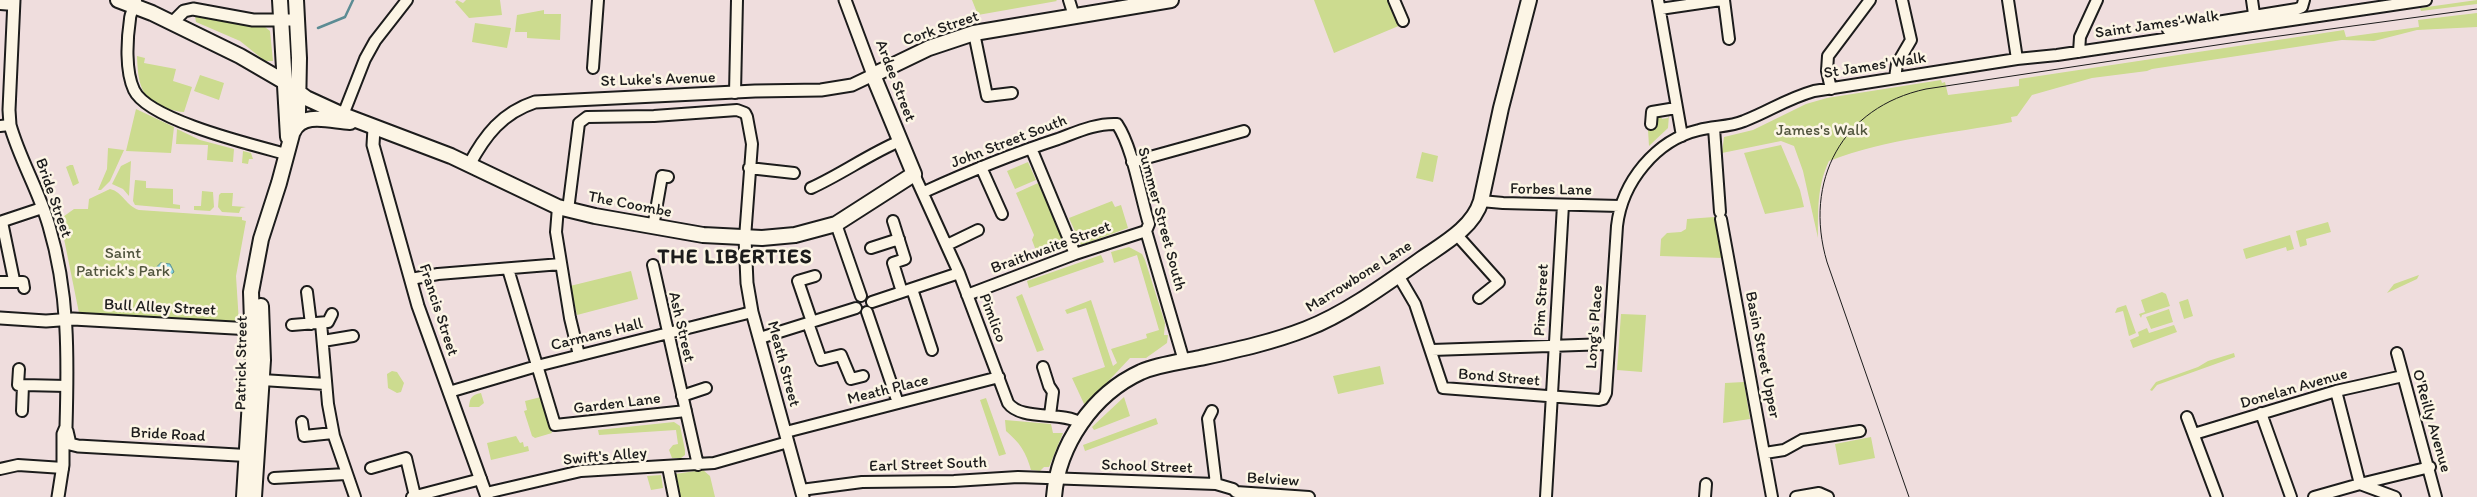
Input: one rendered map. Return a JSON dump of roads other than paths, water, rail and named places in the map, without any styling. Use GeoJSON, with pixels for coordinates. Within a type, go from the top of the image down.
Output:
{"type":"FeatureCollection","features":[{"type":"Feature","properties":{"kind":"main road","name":"The Coombe"},"geometry":{"type":"LineString","coordinates":[[118,0],[136,3],[240,56],[283,81],[298,93],[343,115],[447,154],[563,208],[653,227],[703,235],[745,238],[795,235],[836,224],[914,174]]}},
{"type":"Feature","properties":{"kind":"main road","name":"Patrick Street"},"geometry":{"type":"LineString","coordinates":[[280,0],[287,149]]}},
{"type":"Feature","properties":{"kind":"main road","name":"Patrick Street"},"geometry":{"type":"LineString","coordinates":[[251,456],[251,292],[260,239],[298,112],[296,0]]}},
{"type":"Feature","properties":{"kind":"main road","name":"Cork Street"},"geometry":{"type":"LineString","coordinates":[[873,75],[929,48],[974,33],[1170,0]]}},
{"type":"Feature","properties":{"kind":"main road","name":"Marrowbone Lane"},"geometry":{"type":"LineString","coordinates":[[1054,497],[1055,479],[1066,448],[1081,423],[1109,395],[1129,379],[1152,369],[1306,329],[1332,316],[1398,275],[1456,234],[1475,216],[1481,200],[1499,116],[1529,0]]}},
{"type":"Feature","properties":{"kind":"main road","name":"Ardee Street"},"geometry":{"type":"LineString","coordinates":[[873,75],[914,174]]}},
{"type":"Feature","properties":{"kind":"main road"},"geometry":{"type":"LineString","coordinates":[[287,149],[295,127],[301,121],[315,119],[369,126]]}},
{"type":"Feature","properties":{"kind":"main road","name":"Patrick Street"},"geometry":{"type":"LineString","coordinates":[[251,456],[262,380],[260,292],[255,271]]}},
{"type":"Feature","properties":{"kind":"main road"},"geometry":{"type":"LineString","coordinates":[[244,497],[251,456]]}},
{"type":"Feature","properties":{"kind":"main road"},"geometry":{"type":"LineString","coordinates":[[251,456],[254,497]]}},
{"type":"Feature","properties":{"kind":"street"},"geometry":{"type":"LineString","coordinates":[[343,115],[365,59],[375,41],[407,0]]}},
{"type":"Feature","properties":{"kind":"street"},"geometry":{"type":"LineString","coordinates":[[593,68],[598,0]]}},
{"type":"Feature","properties":{"kind":"street"},"geometry":{"type":"LineString","coordinates":[[735,92],[737,0]]}},
{"type":"Feature","properties":{"kind":"street","name":"Ardee Street"},"geometry":{"type":"LineString","coordinates":[[845,0],[873,75]]}},
{"type":"Feature","properties":{"kind":"street"},"geometry":{"type":"LineString","coordinates":[[1069,0],[1074,16]]}},
{"type":"Feature","properties":{"kind":"street"},"geometry":{"type":"LineString","coordinates":[[1394,0],[1403,21]]}},
{"type":"Feature","properties":{"kind":"street"},"geometry":{"type":"LineString","coordinates":[[1682,136],[1659,4],[1723,0],[1729,39]]}},
{"type":"Feature","properties":{"kind":"street"},"geometry":{"type":"LineString","coordinates":[[1831,89],[1828,56],[1870,0]]}},
{"type":"Feature","properties":{"kind":"street"},"geometry":{"type":"LineString","coordinates":[[1895,78],[1896,64],[1910,43],[1910,31],[1902,0]]}},
{"type":"Feature","properties":{"kind":"street"},"geometry":{"type":"LineString","coordinates":[[2008,0],[2016,59]]}},
{"type":"Feature","properties":{"kind":"street"},"geometry":{"type":"LineString","coordinates":[[2079,52],[2080,37],[2097,0]]}},
{"type":"Feature","properties":{"kind":"street"},"geometry":{"type":"LineString","coordinates":[[2252,0],[2255,21]]}},
{"type":"Feature","properties":{"kind":"street"},"geometry":{"type":"LineString","coordinates":[[2168,30],[2255,21],[2297,9],[2302,6],[2304,0]]}},
{"type":"Feature","properties":{"kind":"street","name":"Saint James' Walk"},"geometry":{"type":"LineString","coordinates":[[2079,52],[2255,21],[2268,24],[2426,0]]}},
{"type":"Feature","properties":{"kind":"street"},"geometry":{"type":"LineString","coordinates":[[0,4],[14,3]]}},
{"type":"Feature","properties":{"kind":"street","name":"Bride Street"},"geometry":{"type":"LineString","coordinates":[[14,3],[9,110],[5,126],[42,208],[56,260],[67,319],[66,427],[63,434],[63,465],[58,497]]}},
{"type":"Feature","properties":{"kind":"street"},"geometry":{"type":"LineString","coordinates":[[136,3],[130,17],[129,67],[134,91],[140,100],[148,106],[200,128],[287,149]]}},
{"type":"Feature","properties":{"kind":"street"},"geometry":{"type":"LineString","coordinates":[[173,22],[184,11],[192,10],[253,20],[297,20]]}},
{"type":"Feature","properties":{"kind":"street"},"geometry":{"type":"LineString","coordinates":[[974,33],[987,96],[1012,93]]}},
{"type":"Feature","properties":{"kind":"street","name":"St James' Walk"},"geometry":{"type":"LineString","coordinates":[[1620,206],[1645,163],[1660,148],[1682,136],[1745,121],[1792,97],[1895,78],[2016,59],[2079,52]]}},
{"type":"Feature","properties":{"kind":"street","name":"St Luke's Avenue"},"geometry":{"type":"LineString","coordinates":[[469,165],[483,141],[502,119],[515,110],[535,102],[629,99],[735,92],[820,90],[852,85],[873,75]]}},
{"type":"Feature","properties":{"kind":"street"},"geometry":{"type":"LineString","coordinates":[[1650,124],[1652,112],[1676,108]]}},
{"type":"Feature","properties":{"kind":"street"},"geometry":{"type":"LineString","coordinates":[[579,355],[570,318],[556,232],[563,208],[579,123],[587,117],[654,116],[737,110],[745,113],[752,144],[745,238]]}},
{"type":"Feature","properties":{"kind":"street","name":"John Street South"},"geometry":{"type":"LineString","coordinates":[[924,192],[1030,148],[1107,124]]}},
{"type":"Feature","properties":{"kind":"street","name":"Summer Street South"},"geometry":{"type":"LineString","coordinates":[[1107,124],[1117,124],[1123,132],[1148,224],[1146,231],[1184,362]]}},
{"type":"Feature","properties":{"kind":"street","name":"Francis Street"},"geometry":{"type":"LineString","coordinates":[[369,126],[418,306],[486,495]]}},
{"type":"Feature","properties":{"kind":"street","name":"Basin Street Upper"},"geometry":{"type":"LineString","coordinates":[[1714,128],[1720,215],[1772,497]]}},
{"type":"Feature","properties":{"kind":"street"},"geometry":{"type":"LineString","coordinates":[[1132,162],[1244,131]]}},
{"type":"Feature","properties":{"kind":"street"},"geometry":{"type":"LineString","coordinates":[[812,188],[830,180],[882,148],[900,141]]}},
{"type":"Feature","properties":{"kind":"street"},"geometry":{"type":"LineString","coordinates":[[1030,148],[1074,254]]}},
{"type":"Feature","properties":{"kind":"street"},"geometry":{"type":"LineString","coordinates":[[981,167],[1002,214]]}},
{"type":"Feature","properties":{"kind":"street"},"geometry":{"type":"LineString","coordinates":[[749,168],[794,173]]}},
{"type":"Feature","properties":{"kind":"street","name":"Pimlico"},"geometry":{"type":"LineString","coordinates":[[914,174],[924,192],[959,272],[1006,400],[1012,408],[1019,412],[1068,418],[1081,423]]}},
{"type":"Feature","properties":{"kind":"street"},"geometry":{"type":"LineString","coordinates":[[653,227],[662,176],[668,177]]}},
{"type":"Feature","properties":{"kind":"street","name":"Forbes Lane"},"geometry":{"type":"LineString","coordinates":[[1481,200],[1503,204],[1620,206]]}},
{"type":"Feature","properties":{"kind":"street","name":"Pim Street"},"geometry":{"type":"LineString","coordinates":[[1546,497],[1563,205]]}},
{"type":"Feature","properties":{"kind":"street","name":"Long's Place"},"geometry":{"type":"LineString","coordinates":[[1552,398],[1592,400],[1603,398],[1606,393],[1608,344],[1620,206]]}},
{"type":"Feature","properties":{"kind":"street"},"geometry":{"type":"LineString","coordinates":[[14,280],[1,222],[42,208]]}},
{"type":"Feature","properties":{"kind":"street"},"geometry":{"type":"LineString","coordinates":[[893,220],[905,259],[893,263],[907,290],[932,350]]}},
{"type":"Feature","properties":{"kind":"street"},"geometry":{"type":"LineString","coordinates":[[836,224],[861,296]]}},
{"type":"Feature","properties":{"kind":"street"},"geometry":{"type":"LineString","coordinates":[[947,245],[978,230]]}},
{"type":"Feature","properties":{"kind":"street","name":"Braithwaite Street"},"geometry":{"type":"LineString","coordinates":[[967,295],[1074,254],[1146,231]]}},
{"type":"Feature","properties":{"kind":"street"},"geometry":{"type":"LineString","coordinates":[[1456,234],[1499,282],[1479,298]]}},
{"type":"Feature","properties":{"kind":"street","name":"Meath Street"},"geometry":{"type":"LineString","coordinates":[[745,238],[747,283],[752,312],[802,494]]}},
{"type":"Feature","properties":{"kind":"street"},"geometry":{"type":"LineString","coordinates":[[871,248],[899,239]]}},
{"type":"Feature","properties":{"kind":"street"},"geometry":{"type":"LineString","coordinates":[[411,279],[438,274],[561,264]]}},
{"type":"Feature","properties":{"kind":"street","name":"Ash Street"},"geometry":{"type":"LineString","coordinates":[[652,265],[698,465]]}},
{"type":"Feature","properties":{"kind":"street"},"geometry":{"type":"LineString","coordinates":[[508,269],[537,366]]}},
{"type":"Feature","properties":{"kind":"street"},"geometry":{"type":"LineString","coordinates":[[856,308],[862,313],[870,307],[907,290],[959,272]]}},
{"type":"Feature","properties":{"kind":"street"},"geometry":{"type":"LineString","coordinates":[[1398,275],[1415,304],[1432,350],[1549,348],[1555,346],[1608,344]]}},
{"type":"Feature","properties":{"kind":"street"},"geometry":{"type":"LineString","coordinates":[[815,276],[798,282],[821,360],[841,355],[851,379],[863,376]]}},
{"type":"Feature","properties":{"kind":"street"},"geometry":{"type":"LineString","coordinates":[[0,282],[14,280],[23,282],[24,288]]}},
{"type":"Feature","properties":{"kind":"street"},"geometry":{"type":"LineString","coordinates":[[306,292],[323,341],[326,384],[333,433],[355,497]]}},
{"type":"Feature","properties":{"kind":"street"},"geometry":{"type":"LineString","coordinates":[[856,308],[856,300],[861,296],[867,296],[898,403]]}},
{"type":"Feature","properties":{"kind":"street"},"geometry":{"type":"LineString","coordinates":[[760,338],[856,308]]}},
{"type":"Feature","properties":{"kind":"street","name":"Carmans Hall"},"geometry":{"type":"LineString","coordinates":[[449,392],[537,366],[752,312]]}},
{"type":"Feature","properties":{"kind":"street"},"geometry":{"type":"LineString","coordinates":[[292,325],[328,322],[332,314]]}},
{"type":"Feature","properties":{"kind":"street","name":"Bull Alley Street"},"geometry":{"type":"LineString","coordinates":[[0,318],[46,321],[67,319],[252,329]]}},
{"type":"Feature","properties":{"kind":"street"},"geometry":{"type":"LineString","coordinates":[[323,341],[353,336]]}},
{"type":"Feature","properties":{"kind":"street","name":"Bond Street"},"geometry":{"type":"LineString","coordinates":[[1432,350],[1443,388],[1552,398]]}},
{"type":"Feature","properties":{"kind":"street","name":"O'Reilly Avenue"},"geometry":{"type":"LineString","coordinates":[[2397,353],[2430,467],[2436,497]]}},
{"type":"Feature","properties":{"kind":"street","name":"Garden Lane"},"geometry":{"type":"LineString","coordinates":[[537,366],[554,421],[560,426],[686,410]]}},
{"type":"Feature","properties":{"kind":"street"},"geometry":{"type":"LineString","coordinates":[[1043,367],[1053,392],[1050,415]]}},
{"type":"Feature","properties":{"kind":"street"},"geometry":{"type":"LineString","coordinates":[[19,369],[18,385],[67,386]]}},
{"type":"Feature","properties":{"kind":"street","name":"Donelan Avenue"},"geometry":{"type":"LineString","coordinates":[[2194,434],[2336,391],[2403,376]]}},
{"type":"Feature","properties":{"kind":"street","name":"Meath Place"},"geometry":{"type":"LineString","coordinates":[[698,465],[714,463],[787,437],[898,403],[999,377]]}},
{"type":"Feature","properties":{"kind":"street"},"geometry":{"type":"LineString","coordinates":[[262,380],[326,384]]}},
{"type":"Feature","properties":{"kind":"street"},"geometry":{"type":"LineString","coordinates":[[22,411],[23,385]]}},
{"type":"Feature","properties":{"kind":"street"},"geometry":{"type":"LineString","coordinates":[[682,396],[706,388]]}},
{"type":"Feature","properties":{"kind":"street"},"geometry":{"type":"LineString","coordinates":[[2336,391],[2360,484]]}},
{"type":"Feature","properties":{"kind":"street"},"geometry":{"type":"LineString","coordinates":[[1212,411],[1208,419],[1216,484]]}},
{"type":"Feature","properties":{"kind":"street"},"geometry":{"type":"LineString","coordinates":[[2261,413],[2291,497]]}},
{"type":"Feature","properties":{"kind":"street"},"geometry":{"type":"LineString","coordinates":[[2188,417],[2217,497]]}},
{"type":"Feature","properties":{"kind":"street"},"geometry":{"type":"LineString","coordinates":[[302,422],[304,436],[333,433]]}},
{"type":"Feature","properties":{"kind":"street"},"geometry":{"type":"LineString","coordinates":[[66,427],[70,444],[78,446]]}},
{"type":"Feature","properties":{"kind":"street"},"geometry":{"type":"LineString","coordinates":[[1765,453],[1784,450],[1802,440],[1860,431]]}},
{"type":"Feature","properties":{"kind":"street"},"geometry":{"type":"LineString","coordinates":[[0,469],[18,466],[63,465],[71,449],[78,446]]}},
{"type":"Feature","properties":{"kind":"street","name":"Bride Road"},"geometry":{"type":"LineString","coordinates":[[78,446],[251,456]]}},
{"type":"Feature","properties":{"kind":"street"},"geometry":{"type":"LineString","coordinates":[[371,468],[406,458],[414,497],[481,478]]}},
{"type":"Feature","properties":{"kind":"street","name":"Swift's Alley"},"geometry":{"type":"LineString","coordinates":[[486,495],[582,471],[698,465]]}},
{"type":"Feature","properties":{"kind":"street"},"geometry":{"type":"LineString","coordinates":[[668,467],[674,497]]}},
{"type":"Feature","properties":{"kind":"street"},"geometry":{"type":"LineString","coordinates":[[2314,497],[2430,467]]}},
{"type":"Feature","properties":{"kind":"street"},"geometry":{"type":"LineString","coordinates":[[274,478],[346,474]]}},
{"type":"Feature","properties":{"kind":"street","name":"School Street"},"geometry":{"type":"LineString","coordinates":[[1055,479],[1216,484],[1236,495]]}},
{"type":"Feature","properties":{"kind":"street","name":"Earl Street South"},"geometry":{"type":"LineString","coordinates":[[802,494],[862,482],[1055,479]]}},
{"type":"Feature","properties":{"kind":"street"},"geometry":{"type":"LineString","coordinates":[[1705,497],[1706,484]]}},
{"type":"Feature","properties":{"kind":"street"},"geometry":{"type":"LineString","coordinates":[[2360,484],[2395,497]]}},
{"type":"Feature","properties":{"kind":"street"},"geometry":{"type":"LineString","coordinates":[[1796,497],[1819,493],[1828,497]]}},
{"type":"Feature","properties":{"kind":"street","name":"Belview"},"geometry":{"type":"LineString","coordinates":[[1236,495],[1309,497]]}},
{"type":"Feature","properties":{"kind":"water"},"geometry":{"type":"Polygon","coordinates":[[[161,263],[170,264],[174,272],[169,276],[160,276],[155,269],[161,263]]]}},
{"type":"Feature","properties":{"kind":"waterway"},"geometry":{"type":"LineString","coordinates":[[318,28],[345,17],[353,0]]}},
{"type":"Feature","properties":{"kind":"tram line"},"geometry":{"type":"LineString","coordinates":[[1909,497],[1827,262],[1821,232],[1821,203],[1826,176],[1836,152],[1851,130],[1872,112],[1897,98],[1926,89],[2250,40],[2477,9]]}},
{"type":"Feature","properties":{"kind":"district","name":"THE LIBERTIES"},"geometry":{"type":"Point","coordinates":[735,258]}},
{"type":"Feature","properties":{"kind":"park label","name":"James's Walk"},"geometry":{"type":"Point","coordinates":[1822,131]}},
{"type":"Feature","properties":{"kind":"park label","name":"Saint Patrick's Park"},"geometry":{"type":"Point","coordinates":[123,263]}}]}
